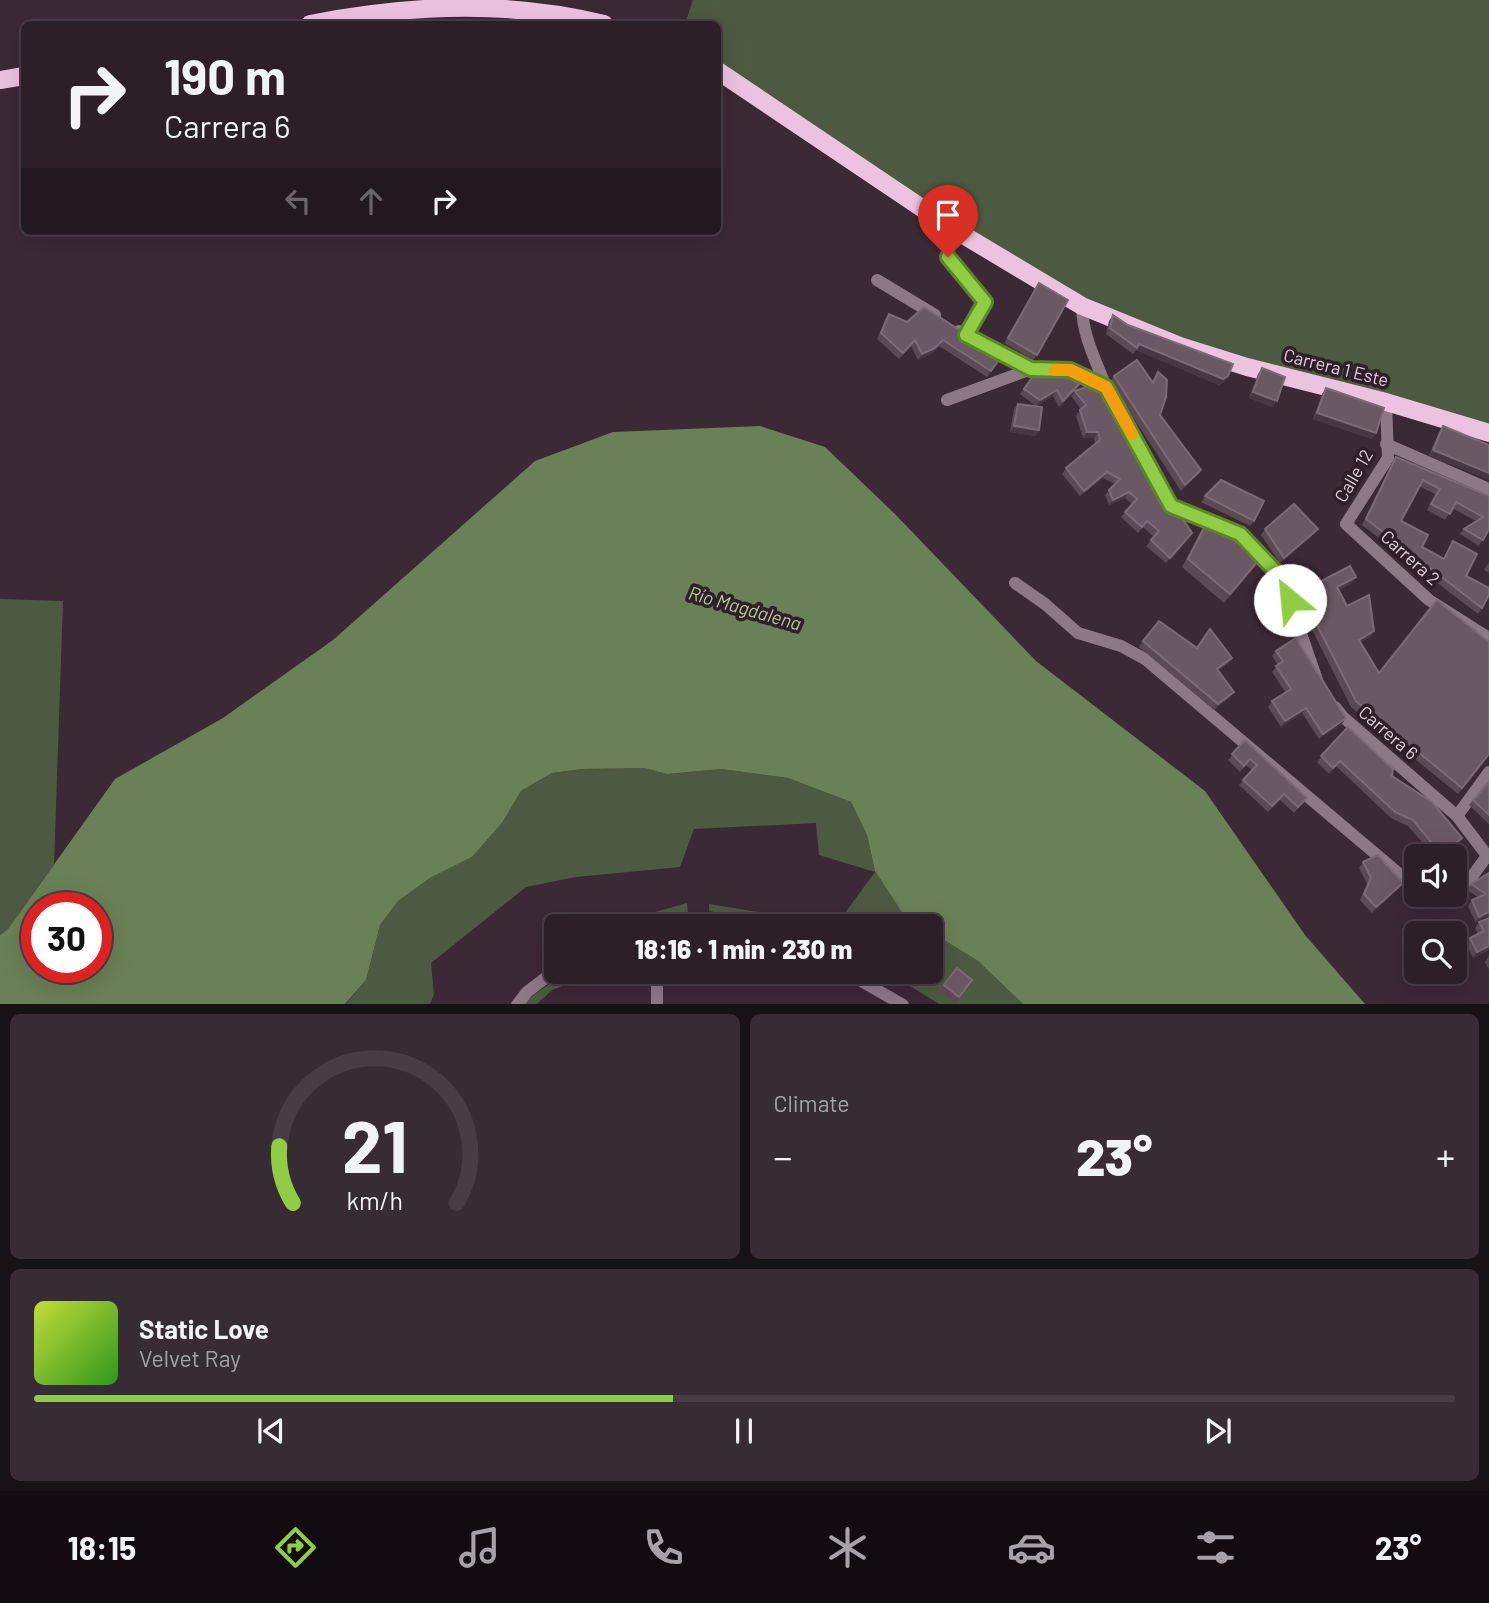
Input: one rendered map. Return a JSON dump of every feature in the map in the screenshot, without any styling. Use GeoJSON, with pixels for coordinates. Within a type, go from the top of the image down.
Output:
{"type":"FeatureCollection","features":[{"type":"Feature","properties":{"kind":"main road"},"geometry":{"type":"LineString","coordinates":[[328,21],[411,9],[463,8],[519,11],[584,21]]}},
{"type":"Feature","properties":{"kind":"main road","name":"Carrera 1 Este"},"geometry":{"type":"LineString","coordinates":[[721,73],[950,227],[1082,306],[1180,346],[1247,367],[1386,402],[1489,433]]}},
{"type":"Feature","properties":{"kind":"main road"},"geometry":{"type":"LineString","coordinates":[[0,80],[21,76]]}},
{"type":"Feature","properties":{"kind":"street"},"geometry":{"type":"LineString","coordinates":[[950,227],[948,257],[985,302],[966,335]]}},
{"type":"Feature","properties":{"kind":"street"},"geometry":{"type":"LineString","coordinates":[[877,279],[966,335],[1031,369]]}},
{"type":"Feature","properties":{"kind":"street","name":"Carrera 6"},"geometry":{"type":"LineString","coordinates":[[1082,306],[1087,340],[1106,387],[1171,506],[1240,534],[1282,578],[1320,686],[1343,717],[1457,816],[1488,857]]}},
{"type":"Feature","properties":{"kind":"street"},"geometry":{"type":"LineString","coordinates":[[947,400],[1031,369],[1070,370],[1106,387]]}},
{"type":"Feature","properties":{"kind":"street","name":"Calle 12"},"geometry":{"type":"LineString","coordinates":[[1346,524],[1388,458],[1386,402]]}},
{"type":"Feature","properties":{"kind":"street"},"geometry":{"type":"LineString","coordinates":[[1386,444],[1489,489]]}},
{"type":"Feature","properties":{"kind":"street","name":"Carrera 2"},"geometry":{"type":"LineString","coordinates":[[1346,524],[1429,600],[1489,638]]}},
{"type":"Feature","properties":{"kind":"street"},"geometry":{"type":"LineString","coordinates":[[1015,583],[1078,633],[1121,646],[1146,659],[1404,878]]}},
{"type":"Feature","properties":{"kind":"street"},"geometry":{"type":"LineString","coordinates":[[1457,816],[1489,772]]}},
{"type":"Feature","properties":{"kind":"street"},"geometry":{"type":"LineString","coordinates":[[1467,884],[1488,857]]}},
{"type":"Feature","properties":{"kind":"street"},"geometry":{"type":"LineString","coordinates":[[517,1004],[544,979]]}},
{"type":"Feature","properties":{"kind":"street"},"geometry":{"type":"LineString","coordinates":[[657,984],[657,1004]]}},
{"type":"Feature","properties":{"kind":"street"},"geometry":{"type":"LineString","coordinates":[[863,984],[888,1001],[903,1004]]}},
{"type":"Feature","properties":{"kind":"shaded area"},"geometry":{"type":"Polygon","coordinates":[[[693,0],[1489,0],[1489,433],[1127,324],[950,227],[721,73],[721,21],[686,21],[693,0]]]}},
{"type":"Feature","properties":{"kind":"shaded area"},"geometry":{"type":"Polygon","coordinates":[[[0,599],[63,601],[54,864],[34,892],[21,892],[21,911],[8,929],[0,935],[0,599]]]}},
{"type":"Feature","properties":{"kind":"shaded area"},"geometry":{"type":"Polygon","coordinates":[[[644,768],[667,774],[721,769],[788,778],[851,802],[867,835],[875,871],[903,914],[844,914],[875,872],[819,855],[816,823],[694,829],[680,867],[576,877],[526,887],[431,963],[434,994],[430,1004],[346,1004],[366,980],[380,925],[398,901],[430,878],[472,857],[502,823],[521,791],[552,773],[582,769],[644,768]]]}},
{"type":"Feature","properties":{"kind":"shaded area"},"geometry":{"type":"Polygon","coordinates":[[[687,903],[688,914],[648,914],[687,903]]]}},
{"type":"Feature","properties":{"kind":"shaded area"},"geometry":{"type":"Polygon","coordinates":[[[709,904],[769,914],[725,914],[709,911],[709,904]]]}},
{"type":"Feature","properties":{"kind":"shaded area"},"geometry":{"type":"Polygon","coordinates":[[[943,939],[978,961],[1023,1004],[939,1004],[907,984],[943,984],[943,939]]]}},
{"type":"Feature","properties":{"kind":"shaded area"},"geometry":{"type":"Polygon","coordinates":[[[550,984],[567,984],[552,990],[537,1004],[525,1004],[550,984]]]}},
{"type":"Feature","properties":{"kind":"water","name":"Río Magdalena"},"geometry":{"type":"Polygon","coordinates":[[[760,426],[825,447],[895,514],[1036,661],[1205,791],[1305,935],[1365,1004],[1023,1004],[978,961],[943,939],[943,914],[903,914],[875,871],[867,835],[851,802],[788,778],[721,769],[667,774],[644,768],[582,769],[552,773],[521,791],[502,823],[472,857],[430,878],[398,901],[380,925],[366,980],[345,1004],[0,1004],[0,935],[8,929],[21,911],[21,983],[112,983],[112,892],[34,892],[115,779],[223,718],[333,640],[535,461],[613,432],[760,426]]]}},
{"type":"Feature","properties":{"kind":"building"},"geometry":{"type":"Polygon","coordinates":[[[1039,283],[1068,300],[1037,355],[1008,338],[1039,283]]]}},
{"type":"Feature","properties":{"kind":"building"},"geometry":{"type":"Polygon","coordinates":[[[924,307],[1001,357],[991,371],[943,340],[935,348],[922,354],[915,340],[903,353],[881,333],[889,314],[907,322],[924,307]]]}},
{"type":"Feature","properties":{"kind":"building"},"geometry":{"type":"Polygon","coordinates":[[[1113,315],[1128,325],[1233,364],[1228,376],[1223,379],[1139,344],[1137,348],[1110,328],[1113,315]]]}},
{"type":"Feature","properties":{"kind":"building"},"geometry":{"type":"Polygon","coordinates":[[[1137,360],[1153,383],[1158,372],[1167,380],[1166,397],[1160,415],[1201,470],[1185,485],[1114,376],[1137,360]]]}},
{"type":"Feature","properties":{"kind":"building"},"geometry":{"type":"Polygon","coordinates":[[[1262,368],[1285,377],[1277,401],[1253,392],[1262,368]]]}},
{"type":"Feature","properties":{"kind":"building"},"geometry":{"type":"Polygon","coordinates":[[[1038,369],[1065,370],[1084,379],[1063,401],[1057,390],[1040,400],[1024,389],[1038,369]]]}},
{"type":"Feature","properties":{"kind":"building"},"geometry":{"type":"Polygon","coordinates":[[[1095,384],[1192,533],[1170,558],[1151,540],[1159,531],[1147,521],[1142,527],[1125,512],[1137,499],[1129,492],[1113,500],[1109,490],[1120,479],[1107,472],[1084,491],[1066,468],[1100,440],[1098,432],[1087,432],[1080,410],[1086,405],[1075,391],[1095,384]]]}},
{"type":"Feature","properties":{"kind":"building"},"geometry":{"type":"Polygon","coordinates":[[[1326,388],[1384,408],[1376,433],[1317,413],[1326,388]]]}},
{"type":"Feature","properties":{"kind":"building"},"geometry":{"type":"Polygon","coordinates":[[[1018,404],[1042,407],[1039,430],[1014,426],[1018,404]]]}},
{"type":"Feature","properties":{"kind":"building"},"geometry":{"type":"Polygon","coordinates":[[[1443,426],[1489,445],[1489,473],[1433,450],[1443,426]]]}},
{"type":"Feature","properties":{"kind":"building"},"geometry":{"type":"Polygon","coordinates":[[[1396,457],[1489,496],[1489,529],[1483,540],[1464,529],[1483,517],[1456,502],[1450,514],[1431,504],[1440,489],[1423,480],[1401,521],[1428,535],[1422,547],[1444,559],[1453,541],[1477,554],[1466,576],[1489,588],[1489,595],[1482,608],[1366,519],[1396,457]]]}},
{"type":"Feature","properties":{"kind":"building"},"geometry":{"type":"Polygon","coordinates":[[[1221,480],[1264,501],[1254,521],[1205,496],[1221,480]]]}},
{"type":"Feature","properties":{"kind":"building"},"geometry":{"type":"Polygon","coordinates":[[[1294,504],[1318,529],[1284,558],[1265,529],[1294,504]]]}},
{"type":"Feature","properties":{"kind":"building"},"geometry":{"type":"Polygon","coordinates":[[[1207,522],[1263,555],[1230,594],[1188,559],[1207,522]]]}},
{"type":"Feature","properties":{"kind":"building"},"geometry":{"type":"Polygon","coordinates":[[[1350,566],[1356,577],[1337,587],[1347,606],[1369,595],[1374,631],[1359,640],[1379,673],[1437,600],[1489,642],[1489,754],[1462,788],[1356,701],[1300,592],[1350,566]]]}},
{"type":"Feature","properties":{"kind":"building"},"geometry":{"type":"Polygon","coordinates":[[[1159,621],[1197,648],[1210,629],[1232,658],[1217,669],[1234,692],[1218,704],[1143,641],[1159,621]]]}},
{"type":"Feature","properties":{"kind":"building"},"geometry":{"type":"Polygon","coordinates":[[[1296,638],[1346,718],[1323,734],[1306,708],[1285,721],[1272,701],[1291,689],[1276,666],[1283,661],[1276,651],[1296,638]]]}},
{"type":"Feature","properties":{"kind":"building"},"geometry":{"type":"Polygon","coordinates":[[[1348,727],[1393,769],[1392,776],[1432,802],[1462,838],[1455,844],[1433,844],[1413,820],[1395,812],[1340,761],[1333,768],[1321,756],[1348,727]]]}},
{"type":"Feature","properties":{"kind":"building"},"geometry":{"type":"Polygon","coordinates":[[[1245,740],[1307,798],[1298,807],[1284,794],[1272,806],[1243,780],[1257,765],[1250,759],[1244,766],[1232,754],[1245,740]]]}},
{"type":"Feature","properties":{"kind":"building"},"geometry":{"type":"Polygon","coordinates":[[[1489,782],[1489,815],[1473,800],[1489,782]]]}},
{"type":"Feature","properties":{"kind":"building"},"geometry":{"type":"Polygon","coordinates":[[[1378,855],[1403,883],[1376,907],[1364,894],[1371,878],[1363,862],[1378,855]]]}},
{"type":"Feature","properties":{"kind":"building"},"geometry":{"type":"Polygon","coordinates":[[[1489,873],[1489,912],[1479,917],[1472,900],[1486,894],[1471,884],[1489,873]]]}},
{"type":"Feature","properties":{"kind":"building"},"geometry":{"type":"Polygon","coordinates":[[[1489,918],[1489,946],[1477,952],[1470,938],[1484,931],[1479,922],[1489,918]]]}},
{"type":"Feature","properties":{"kind":"building"},"geometry":{"type":"Polygon","coordinates":[[[957,968],[972,980],[959,997],[944,985],[957,968]]]}},
{"type":"Feature","properties":{"kind":"slow traffic"},"geometry":{"type":"LineString","coordinates":[[1055,370],[1070,370],[1106,387],[1132,434]]}},
{"type":"Feature","properties":{"kind":"route"},"geometry":{"type":"LineString","coordinates":[[948,257],[985,302],[966,335],[1031,369],[1070,370],[1106,387],[1171,506],[1240,534],[1282,578],[1290,600]]}}]}
